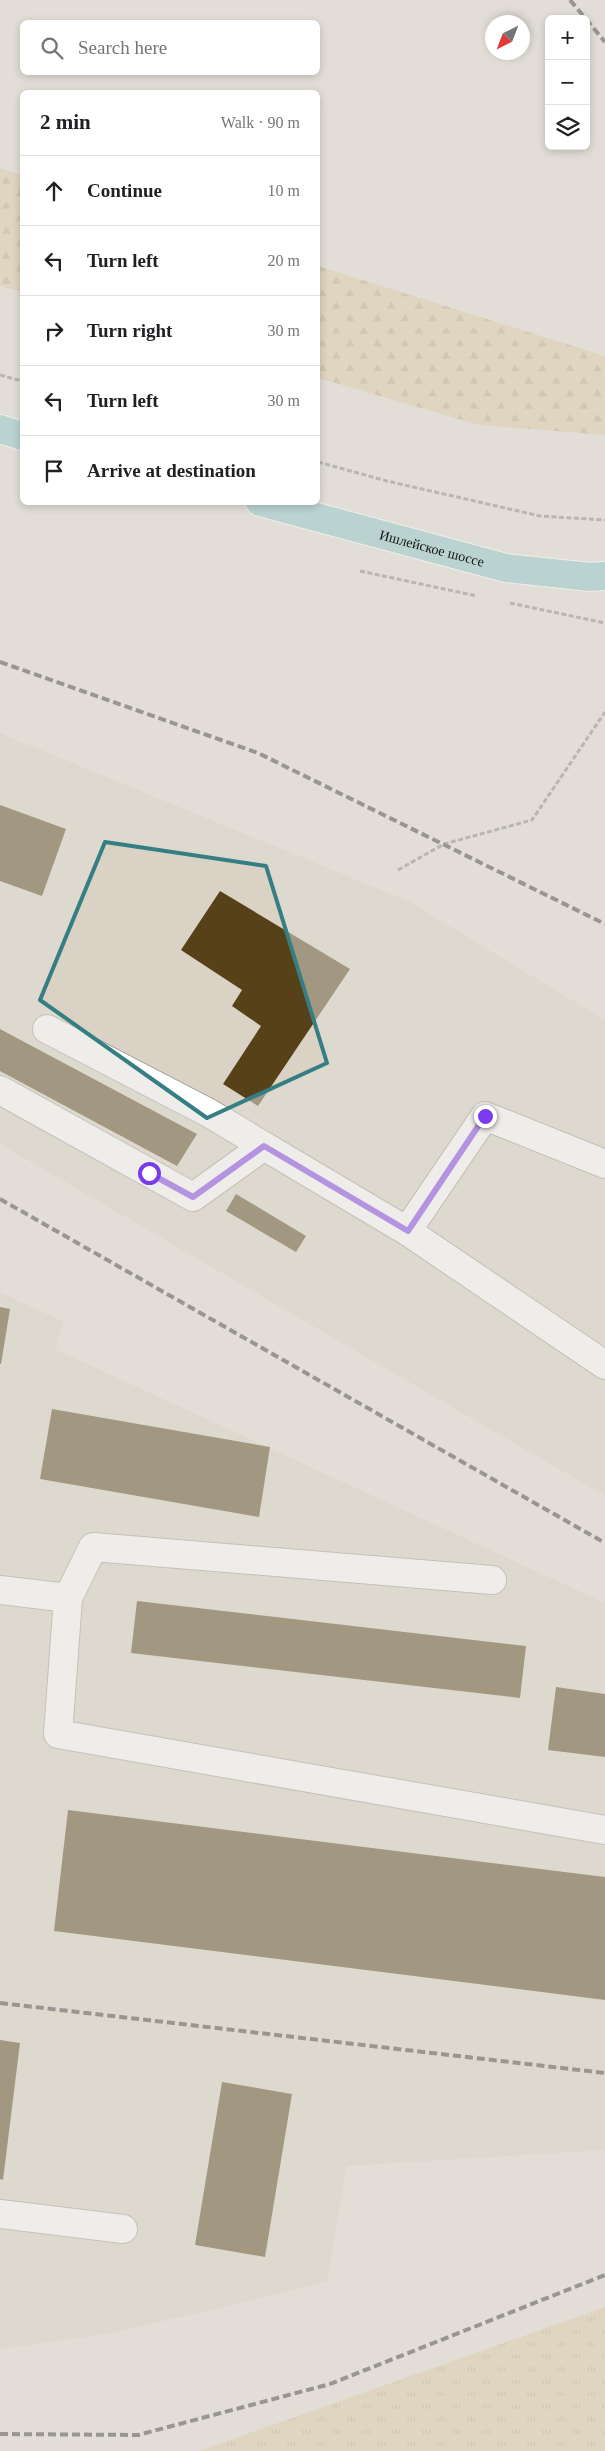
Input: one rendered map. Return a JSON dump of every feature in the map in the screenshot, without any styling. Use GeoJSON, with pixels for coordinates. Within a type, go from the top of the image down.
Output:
{"type":"FeatureCollection","features":[{"type":"Feature","properties":{"kind":"main road"},"geometry":{"type":"LineString","coordinates":[[0,429],[20,435]]}},
{"type":"Feature","properties":{"kind":"main road","name":"Ишлейское шоссе"},"geometry":{"type":"LineString","coordinates":[[271,505],[506,568],[605,576]]}},
{"type":"Feature","properties":{"kind":"lane"},"geometry":{"type":"LineString","coordinates":[[47,1029],[209,1113],[408,1231],[605,1364]]}},
{"type":"Feature","properties":{"kind":"lane"},"geometry":{"type":"LineString","coordinates":[[0,1090],[193,1197],[264,1146]]}},
{"type":"Feature","properties":{"kind":"lane"},"geometry":{"type":"LineString","coordinates":[[408,1231],[485,1116],[605,1164]]}},
{"type":"Feature","properties":{"kind":"lane"},"geometry":{"type":"LineString","coordinates":[[492,1580],[93,1547],[68,1598],[58,1734],[605,1830]]}},
{"type":"Feature","properties":{"kind":"lane"},"geometry":{"type":"LineString","coordinates":[[0,1590],[68,1598]]}},
{"type":"Feature","properties":{"kind":"lane"},"geometry":{"type":"LineString","coordinates":[[0,2214],[123,2229]]}},
{"type":"Feature","properties":{"kind":"path"},"geometry":{"type":"LineString","coordinates":[[0,375],[20,380]]}},
{"type":"Feature","properties":{"kind":"path"},"geometry":{"type":"LineString","coordinates":[[320,463],[540,516],[605,520]]}},
{"type":"Feature","properties":{"kind":"path"},"geometry":{"type":"LineString","coordinates":[[398,870],[444,844],[532,820],[605,712]]}},
{"type":"Feature","properties":{"kind":"highlighted area"},"geometry":{"type":"Polygon","coordinates":[[[105,842],[266,866],[327,1063],[207,1118],[40,1000],[105,842]]]}},
{"type":"Feature","properties":{"kind":"shaded area"},"geometry":{"type":"Polygon","coordinates":[[[0,733],[408,901],[605,1020],[605,1496],[0,1144],[0,733]]]}},
{"type":"Feature","properties":{"kind":"shaded area"},"geometry":{"type":"Polygon","coordinates":[[[0,1292],[64,1322],[55,1349],[605,1603],[605,2150],[347,2166],[327,2282],[113,2333],[0,2349],[0,1292]]]}},
{"type":"Feature","properties":{"kind":"green space"},"geometry":{"type":"Polygon","coordinates":[[[0,168],[20,174],[20,291],[0,286],[0,168]]]}},
{"type":"Feature","properties":{"kind":"green space"},"geometry":{"type":"Polygon","coordinates":[[[320,267],[605,356],[605,435],[479,425],[320,379],[320,267]]]}},
{"type":"Feature","properties":{"kind":"green space"},"geometry":{"type":"Polygon","coordinates":[[[605,2307],[605,2451],[199,2451],[605,2307]]]}},
{"type":"Feature","properties":{"kind":"building"},"geometry":{"type":"Polygon","coordinates":[[[0,805],[66,829],[42,896],[0,881],[0,805]]]}},
{"type":"Feature","properties":{"kind":"building"},"geometry":{"type":"Polygon","coordinates":[[[220,891],[350,969],[258,1106],[223,1084],[261,1026],[232,1006],[242,990],[181,950],[220,891]]]}},
{"type":"Feature","properties":{"kind":"building"},"geometry":{"type":"Polygon","coordinates":[[[0,1029],[197,1134],[177,1166],[0,1071],[0,1029]]]}},
{"type":"Feature","properties":{"kind":"building"},"geometry":{"type":"Polygon","coordinates":[[[236,1194],[306,1236],[296,1252],[226,1211],[236,1194]]]}},
{"type":"Feature","properties":{"kind":"building"},"geometry":{"type":"Polygon","coordinates":[[[0,1307],[10,1309],[1,1364],[0,1364],[0,1307]]]}},
{"type":"Feature","properties":{"kind":"building"},"geometry":{"type":"Polygon","coordinates":[[[52,1409],[270,1447],[259,1517],[40,1479],[52,1409]]]}},
{"type":"Feature","properties":{"kind":"building"},"geometry":{"type":"Polygon","coordinates":[[[137,1601],[526,1646],[520,1698],[131,1653],[137,1601]]]}},
{"type":"Feature","properties":{"kind":"building"},"geometry":{"type":"Polygon","coordinates":[[[556,1687],[605,1694],[605,1757],[548,1750],[556,1687]]]}},
{"type":"Feature","properties":{"kind":"building"},"geometry":{"type":"Polygon","coordinates":[[[68,1810],[605,1877],[605,2000],[54,1931],[68,1810]]]}},
{"type":"Feature","properties":{"kind":"building"},"geometry":{"type":"Polygon","coordinates":[[[0,2040],[20,2043],[3,2180],[0,2179],[0,2040]]]}},
{"type":"Feature","properties":{"kind":"building"},"geometry":{"type":"Polygon","coordinates":[[[222,2082],[292,2094],[265,2257],[195,2245],[222,2082]]]}},
{"type":"Feature","properties":{"kind":"railway"},"geometry":{"type":"LineString","coordinates":[[570,0],[583,15]]}},
{"type":"Feature","properties":{"kind":"railway"},"geometry":{"type":"LineString","coordinates":[[590,24],[605,42]]}},
{"type":"Feature","properties":{"kind":"railway"},"geometry":{"type":"LineString","coordinates":[[0,662],[258,753],[605,924]]}},
{"type":"Feature","properties":{"kind":"railway"},"geometry":{"type":"LineString","coordinates":[[0,1199],[605,1543]]}},
{"type":"Feature","properties":{"kind":"railway"},"geometry":{"type":"LineString","coordinates":[[0,2003],[605,2073]]}},
{"type":"Feature","properties":{"kind":"railway"},"geometry":{"type":"LineString","coordinates":[[0,2434],[138,2435],[330,2384],[605,2275]]}},
{"type":"Feature","properties":{"kind":"route"},"geometry":{"type":"LineString","coordinates":[[149,1173],[193,1197],[264,1146],[408,1231],[485,1116]]}}]}
